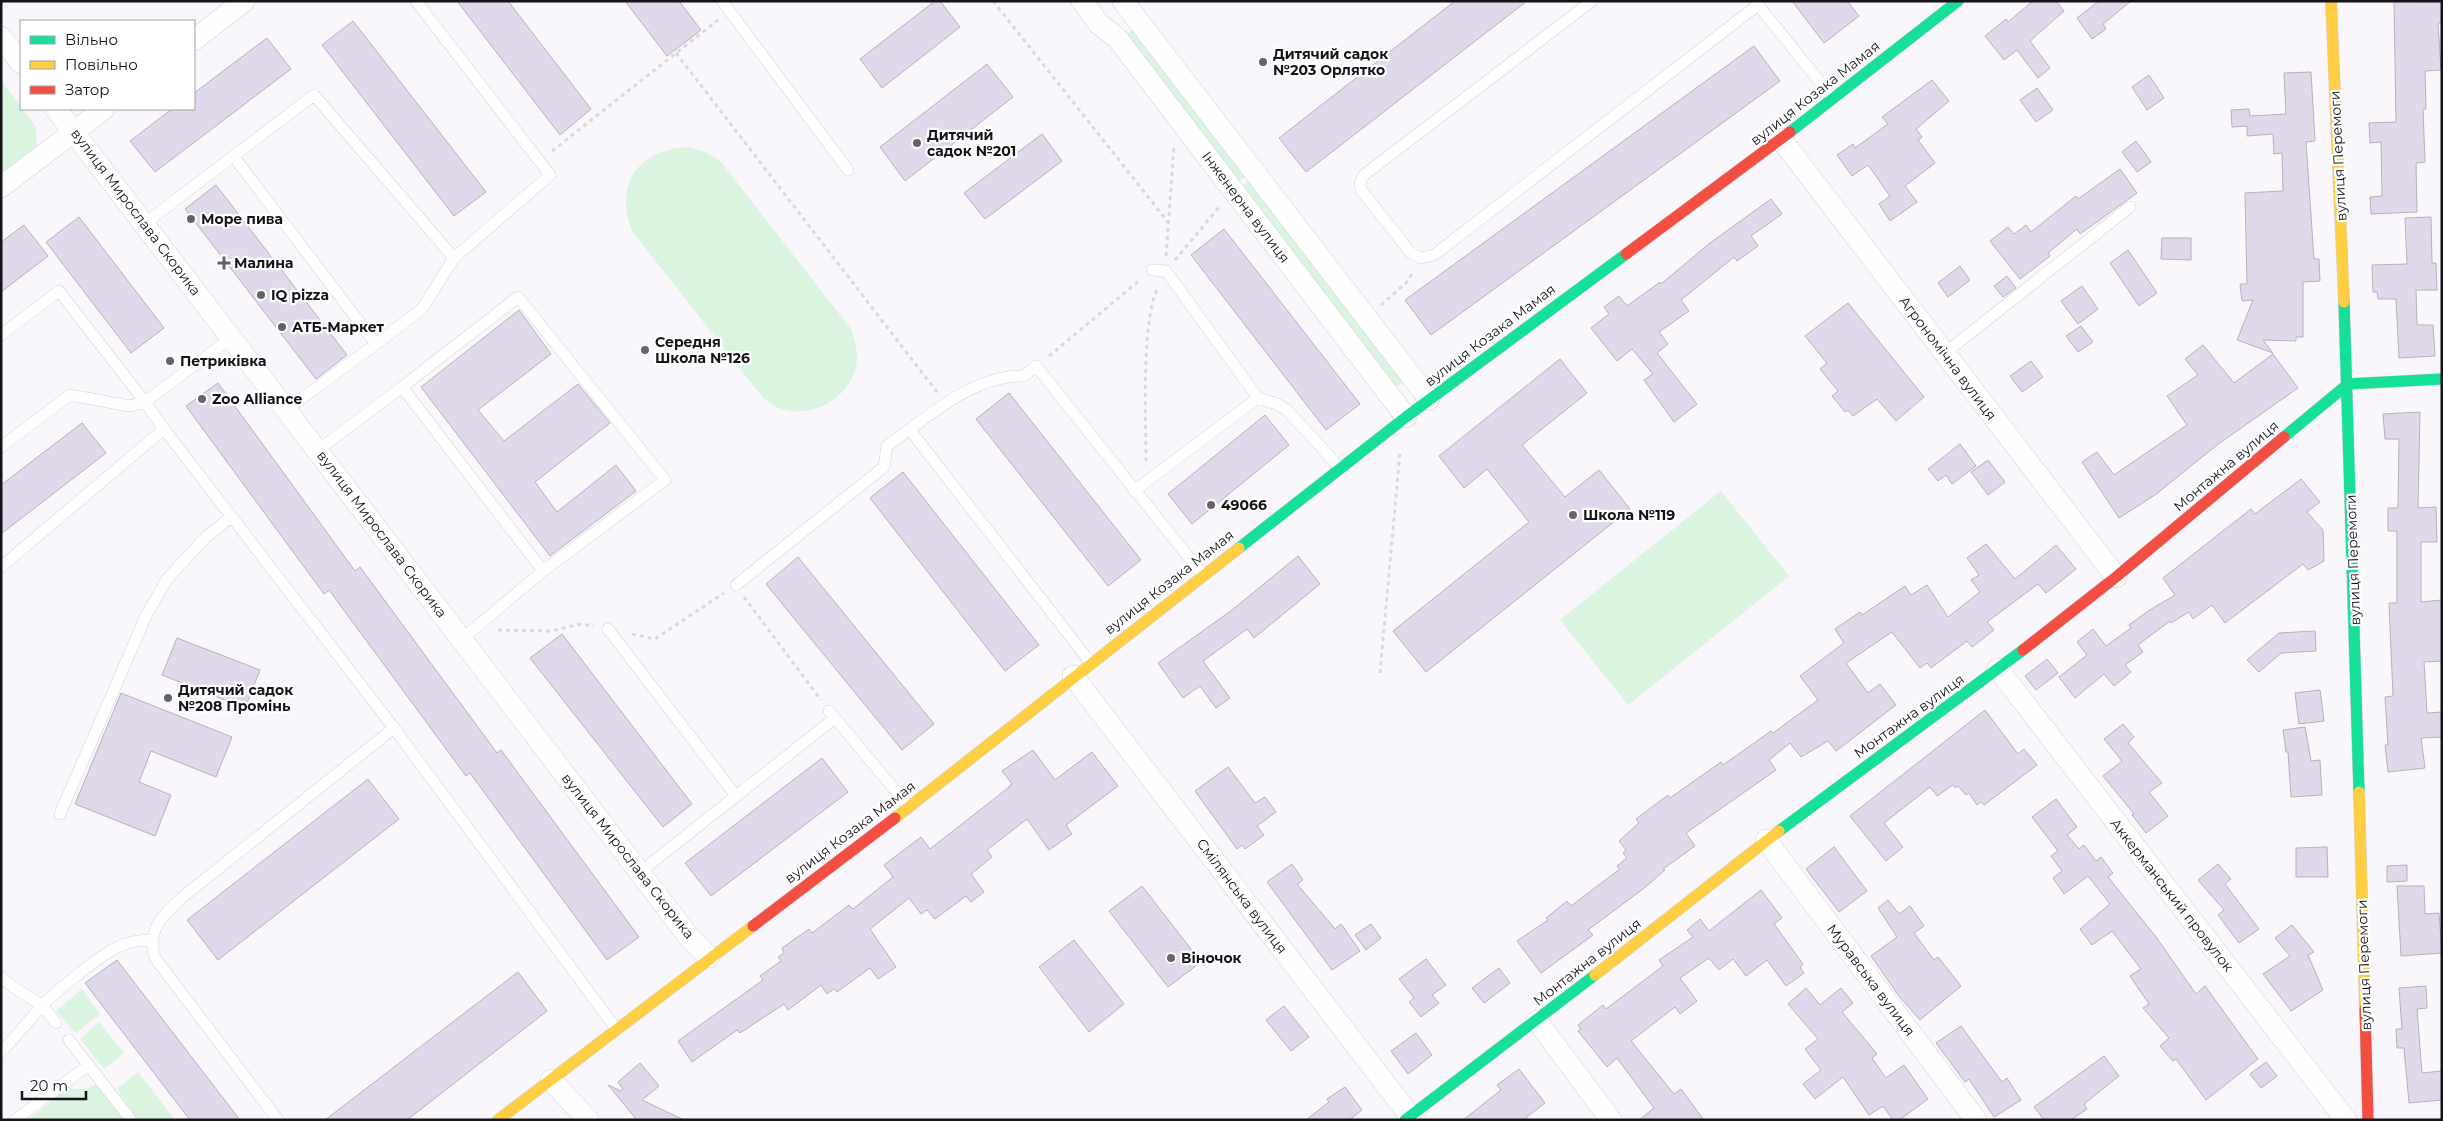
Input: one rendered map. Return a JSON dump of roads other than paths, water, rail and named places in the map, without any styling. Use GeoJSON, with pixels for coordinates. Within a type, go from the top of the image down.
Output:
{"type":"FeatureCollection","features":[{"type":"Feature","properties":{"kind":"street"},"geometry":{"type":"LineString","coordinates":[[195,39],[244,1]]}},
{"type":"Feature","properties":{"kind":"street","name":"Інженерна вулиця"},"geometry":{"type":"LineString","coordinates":[[1082,1],[1099,24],[1116,38],[1176,115],[1406,417]]}},
{"type":"Feature","properties":{"kind":"street","name":"Інженерна вулиця"},"geometry":{"type":"LineString","coordinates":[[1123,1],[1368,317],[1429,399]]}},
{"type":"Feature","properties":{"kind":"street","name":"вулиця Козака Мамая"},"geometry":{"type":"LineString","coordinates":[[498,1120],[909,806],[1090,662],[1429,399],[1781,139],[1958,1]]}},
{"type":"Feature","properties":{"kind":"street","name":"вулиця Перемоги"},"geometry":{"type":"LineString","coordinates":[[2331,1],[2348,384],[2368,1120]]}},
{"type":"Feature","properties":{"kind":"street"},"geometry":{"type":"LineString","coordinates":[[1,37],[20,62]]}},
{"type":"Feature","properties":{"kind":"street","name":"вулиця Мирослава Скорика"},"geometry":{"type":"LineString","coordinates":[[57,110],[286,410],[469,633],[640,872],[690,937],[709,958]]}},
{"type":"Feature","properties":{"kind":"street"},"geometry":{"type":"LineString","coordinates":[[1,187],[73,130],[103,110]]}},
{"type":"Feature","properties":{"kind":"street","name":"Агрономічна вулиця"},"geometry":{"type":"LineString","coordinates":[[1781,139],[2116,577]]}},
{"type":"Feature","properties":{"kind":"street"},"geometry":{"type":"LineString","coordinates":[[2348,384],[2442,380]]}},
{"type":"Feature","properties":{"kind":"street","name":"Монтажна вулиця"},"geometry":{"type":"LineString","coordinates":[[1408,1118],[1537,1021],[1766,840],[1998,669],[2116,577],[2348,384]]}},
{"type":"Feature","properties":{"kind":"street","name":"Аккерманський провулок"},"geometry":{"type":"LineString","coordinates":[[1998,669],[2346,1120]]}},
{"type":"Feature","properties":{"kind":"street","name":"Смілянська вулиця"},"geometry":{"type":"LineString","coordinates":[[1073,676],[1408,1118]]}},
{"type":"Feature","properties":{"kind":"street","name":"Муравська вулиця"},"geometry":{"type":"LineString","coordinates":[[1766,840],[1976,1120]]}},
{"type":"Feature","properties":{"kind":"street"},"geometry":{"type":"LineString","coordinates":[[1537,1021],[1610,1120]]}},
{"type":"Feature","properties":{"kind":"street"},"geometry":{"type":"LineString","coordinates":[[551,1080],[588,1120]]}},
{"type":"Feature","properties":{"kind":"lane"},"geometry":{"type":"LineString","coordinates":[[286,410],[422,309],[454,258],[550,175],[416,1]]}},
{"type":"Feature","properties":{"kind":"lane"},"geometry":{"type":"LineString","coordinates":[[1592,1],[1364,175],[1360,183],[1361,190],[1411,253],[1421,258],[1434,255],[1756,3],[1832,98]]}},
{"type":"Feature","properties":{"kind":"lane"},"geometry":{"type":"LineString","coordinates":[[726,6],[848,170]]}},
{"type":"Feature","properties":{"kind":"lane"},"geometry":{"type":"LineString","coordinates":[[144,224],[314,95],[454,258]]}},
{"type":"Feature","properties":{"kind":"lane"},"geometry":{"type":"LineString","coordinates":[[234,157],[376,344]]}},
{"type":"Feature","properties":{"kind":"lane"},"geometry":{"type":"LineString","coordinates":[[1945,353],[2130,207]]}},
{"type":"Feature","properties":{"kind":"lane"},"geometry":{"type":"LineString","coordinates":[[1152,270],[1166,271],[1258,398],[1277,404],[1287,410],[1340,468]]}},
{"type":"Feature","properties":{"kind":"lane"},"geometry":{"type":"LineString","coordinates":[[1,335],[59,291],[394,728],[617,1030]]}},
{"type":"Feature","properties":{"kind":"lane"},"geometry":{"type":"LineString","coordinates":[[318,450],[518,297],[665,480],[543,571],[469,633]]}},
{"type":"Feature","properties":{"kind":"lane"},"geometry":{"type":"LineString","coordinates":[[1,447],[70,395],[130,406],[145,402],[231,338]]}},
{"type":"Feature","properties":{"kind":"lane"},"geometry":{"type":"LineString","coordinates":[[736,585],[884,467],[887,446],[961,394],[1010,376],[1024,376],[1036,366],[1203,575]]}},
{"type":"Feature","properties":{"kind":"lane"},"geometry":{"type":"LineString","coordinates":[[402,387],[543,571]]}},
{"type":"Feature","properties":{"kind":"lane"},"geometry":{"type":"LineString","coordinates":[[1134,490],[1258,398]]}},
{"type":"Feature","properties":{"kind":"lane"},"geometry":{"type":"LineString","coordinates":[[1,567],[164,429]]}},
{"type":"Feature","properties":{"kind":"lane"},"geometry":{"type":"LineString","coordinates":[[910,430],[1090,662]]}},
{"type":"Feature","properties":{"kind":"lane"},"geometry":{"type":"LineString","coordinates":[[60,814],[146,616],[167,580],[206,537],[231,517]]}},
{"type":"Feature","properties":{"kind":"lane"},"geometry":{"type":"LineString","coordinates":[[608,629],[736,796]]}},
{"type":"Feature","properties":{"kind":"lane"},"geometry":{"type":"LineString","coordinates":[[640,872],[736,796],[832,715],[909,806]]}},
{"type":"Feature","properties":{"kind":"lane"},"geometry":{"type":"LineString","coordinates":[[278,1120],[155,958],[152,940],[154,928],[162,916],[184,896],[394,728]]}},
{"type":"Feature","properties":{"kind":"lane"},"geometry":{"type":"LineString","coordinates":[[1,1052],[24,1029],[42,1005],[118,947],[138,940],[152,940]]}},
{"type":"Feature","properties":{"kind":"lane"},"geometry":{"type":"LineString","coordinates":[[1,976],[20,992],[42,1005],[56,1023]]}},
{"type":"Feature","properties":{"kind":"lane"},"geometry":{"type":"LineString","coordinates":[[70,1040],[131,1120]]}},
{"type":"Feature","properties":{"kind":"lane"},"geometry":{"type":"LineString","coordinates":[[15,1120],[89,1065]]}},
{"type":"Feature","properties":{"kind":"place","name":"Дитячий садок №203 Орлятко"},"geometry":{"type":"Point","coordinates":[1263,62]}},
{"type":"Feature","properties":{"kind":"place","name":"Дитячий садок №201"},"geometry":{"type":"Point","coordinates":[917,143]}},
{"type":"Feature","properties":{"kind":"place","name":"Море пива"},"geometry":{"type":"Point","coordinates":[191,219]}},
{"type":"Feature","properties":{"kind":"place","name":"Малина"},"geometry":{"type":"Point","coordinates":[224,263]}},
{"type":"Feature","properties":{"kind":"place","name":"IQ pizza"},"geometry":{"type":"Point","coordinates":[261,295]}},
{"type":"Feature","properties":{"kind":"place","name":"АТБ-Маркет"},"geometry":{"type":"Point","coordinates":[282,327]}},
{"type":"Feature","properties":{"kind":"place","name":"Середня Школа №126"},"geometry":{"type":"Point","coordinates":[645,350]}},
{"type":"Feature","properties":{"kind":"place","name":"Петриківка"},"geometry":{"type":"Point","coordinates":[170,361]}},
{"type":"Feature","properties":{"kind":"place","name":"Zoo Alliance"},"geometry":{"type":"Point","coordinates":[202,399]}},
{"type":"Feature","properties":{"kind":"place","name":"49066"},"geometry":{"type":"Point","coordinates":[1211,505]}},
{"type":"Feature","properties":{"kind":"place","name":"Школа №119"},"geometry":{"type":"Point","coordinates":[1573,515]}},
{"type":"Feature","properties":{"kind":"place","name":"Дитячий садок №208 Промінь"},"geometry":{"type":"Point","coordinates":[168,698]}},
{"type":"Feature","properties":{"kind":"place","name":"Віночок"},"geometry":{"type":"Point","coordinates":[1171,958]}}]}
